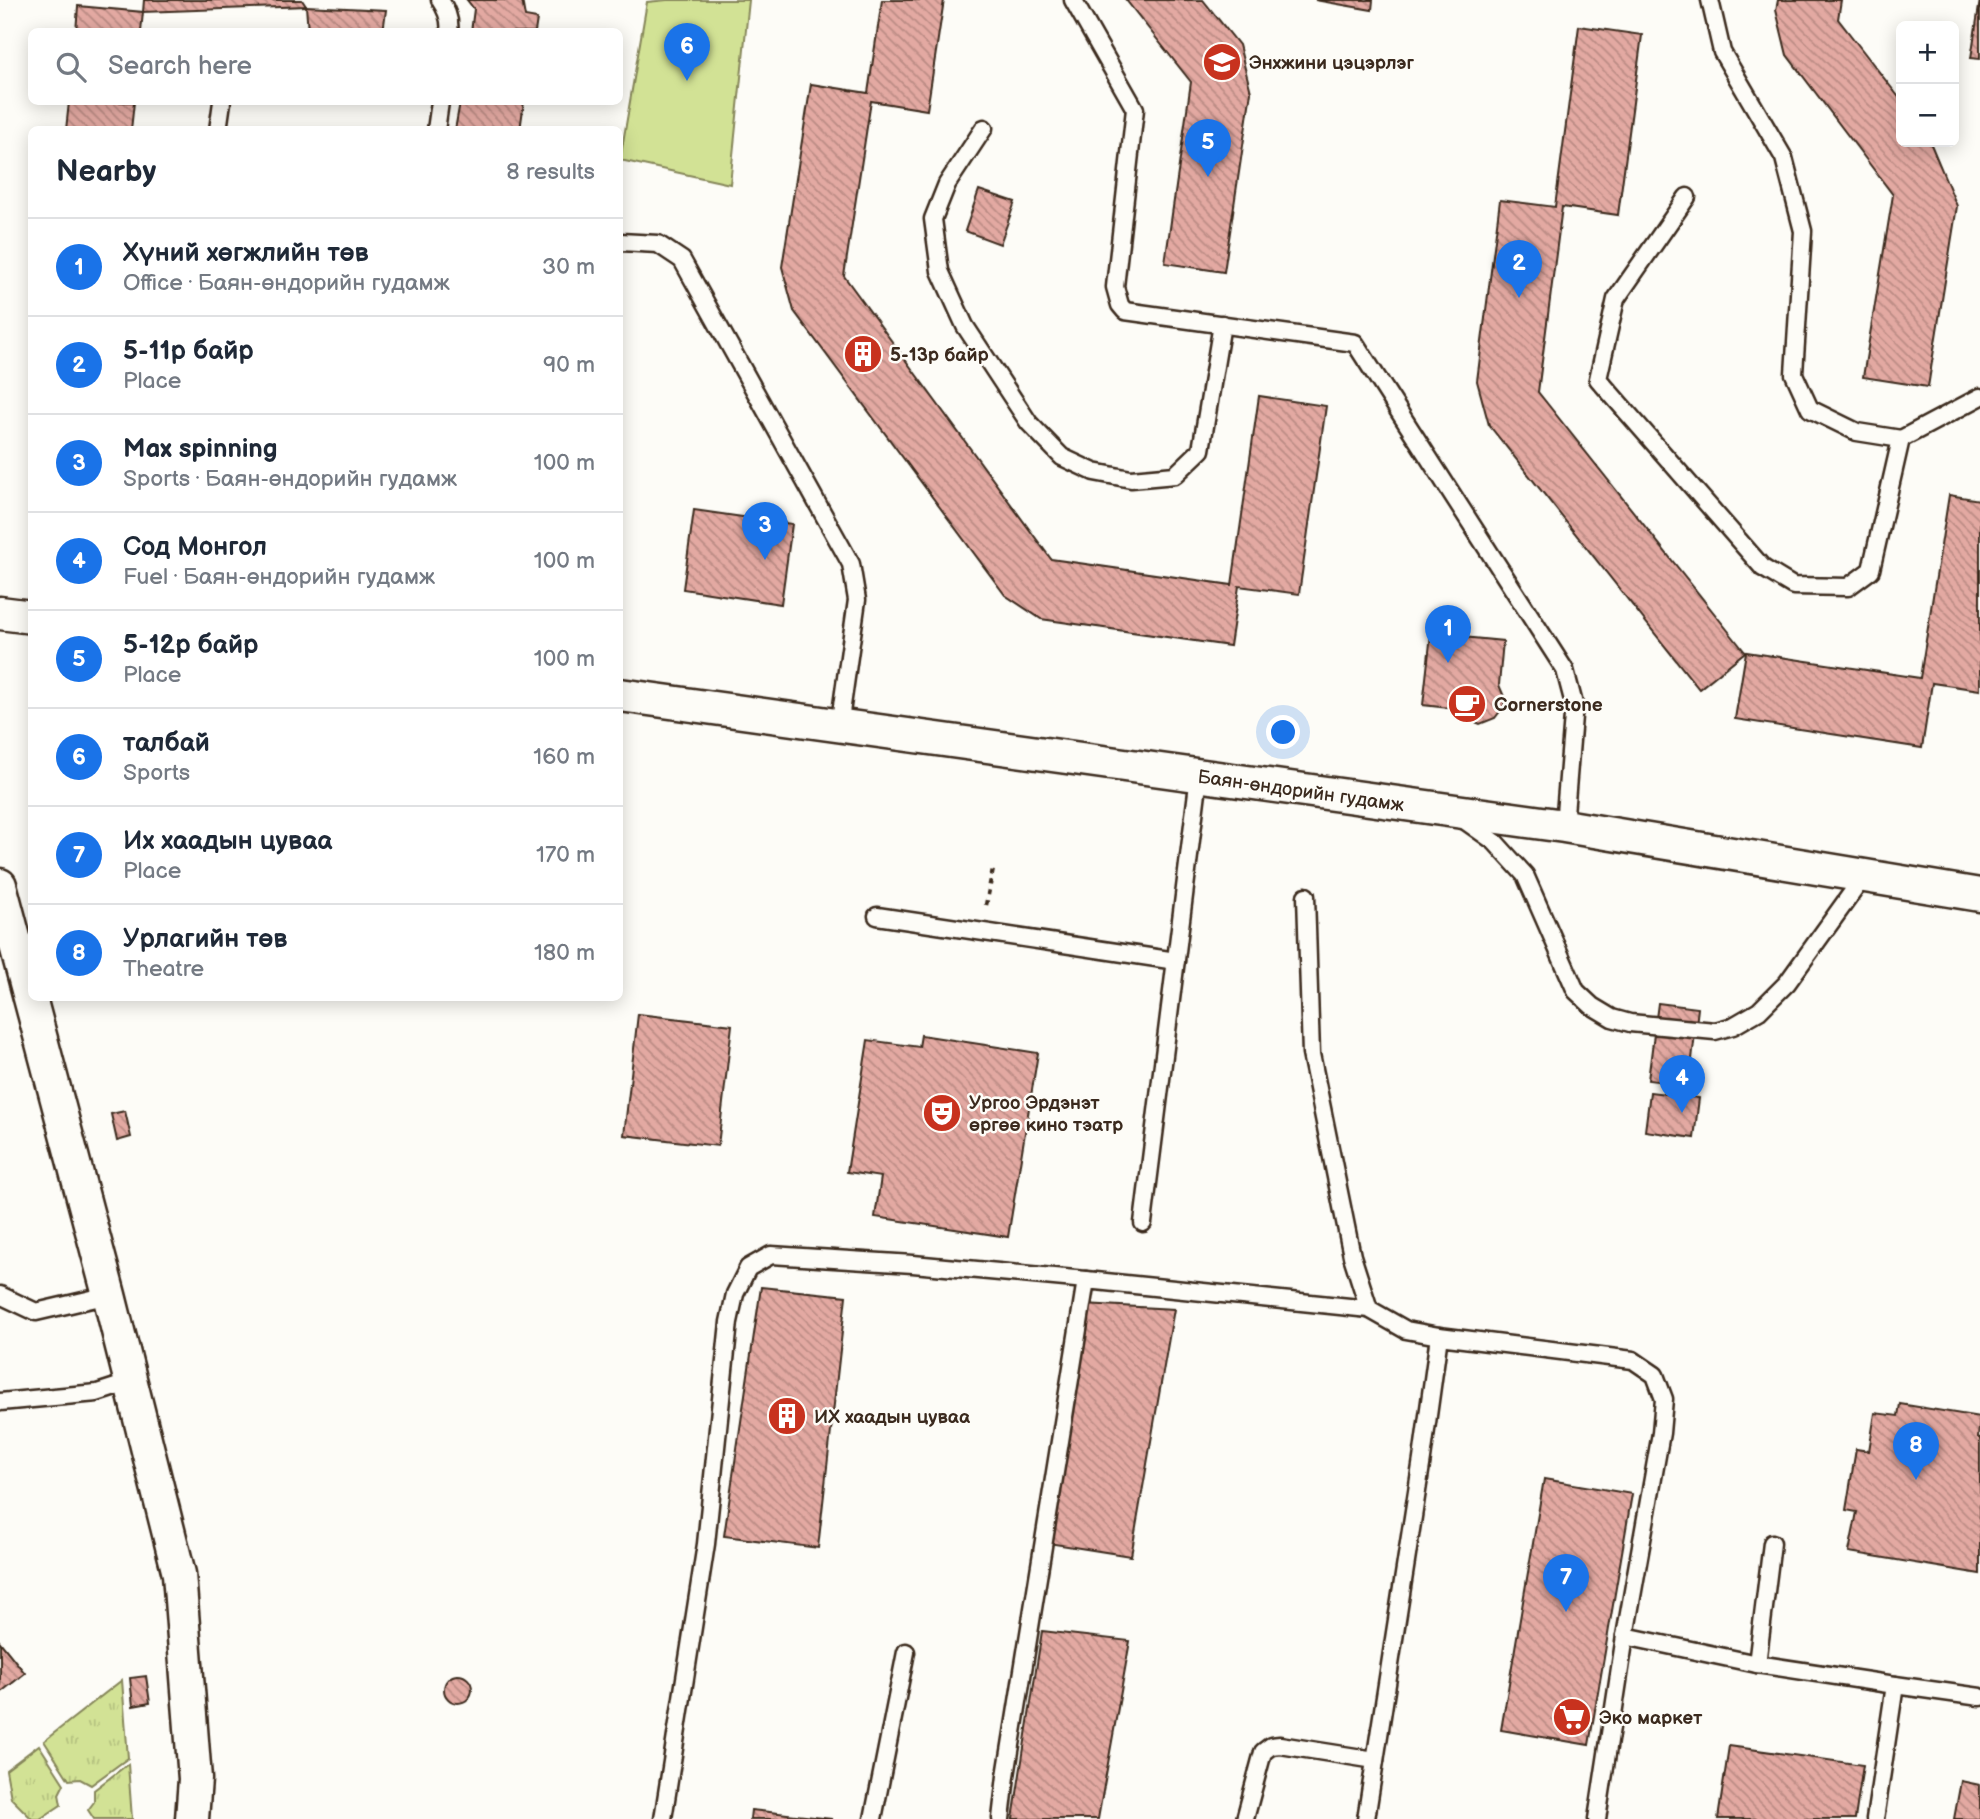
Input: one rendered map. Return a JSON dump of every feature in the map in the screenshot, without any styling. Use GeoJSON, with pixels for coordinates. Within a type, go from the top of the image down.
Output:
{"type":"FeatureCollection","features":[{"type":"Feature","properties":{"kind":"street"},"geometry":{"type":"LineString","coordinates":[[0,613],[28,616]]}},
{"type":"Feature","properties":{"kind":"street","name":"Баян-өндорийн гудамж"},"geometry":{"type":"LineString","coordinates":[[623,695],[1564,825],[1980,895]]}},
{"type":"Feature","properties":{"kind":"street"},"geometry":{"type":"LineString","coordinates":[[0,885],[28,990]]}},
{"type":"Feature","properties":{"kind":"street"},"geometry":{"type":"LineString","coordinates":[[31,1001],[179,1574],[195,1779],[192,1819]]}},
{"type":"Feature","properties":{"kind":"lane"},"geometry":{"type":"LineString","coordinates":[[440,0],[446,8],[450,28]]}},
{"type":"Feature","properties":{"kind":"lane"},"geometry":{"type":"LineString","coordinates":[[1073,0],[1135,109],[1115,287],[1120,305],[1125,311],[1355,343],[1565,670],[1574,704],[1564,825]]}},
{"type":"Feature","properties":{"kind":"lane"},"geometry":{"type":"LineString","coordinates":[[1710,0],[1722,52],[1784,158],[1803,231],[1794,374],[1810,409],[1857,432],[1901,439],[1980,397]]}},
{"type":"Feature","properties":{"kind":"lane"},"geometry":{"type":"LineString","coordinates":[[219,126],[222,105]]}},
{"type":"Feature","properties":{"kind":"lane"},"geometry":{"type":"LineString","coordinates":[[437,126],[440,105]]}},
{"type":"Feature","properties":{"kind":"lane"},"geometry":{"type":"LineString","coordinates":[[984,128],[947,184],[933,219],[940,271],[965,326],[1029,423],[1062,457],[1094,472],[1131,479],[1175,475],[1201,450],[1222,324]]}},
{"type":"Feature","properties":{"kind":"lane"},"geometry":{"type":"LineString","coordinates":[[1687,197],[1616,299],[1598,379],[1763,568],[1793,586],[1848,587],[1871,570],[1901,439]]}},
{"type":"Feature","properties":{"kind":"lane"},"geometry":{"type":"LineString","coordinates":[[623,242],[658,244],[682,260],[851,564],[857,600],[839,727]]}},
{"type":"Feature","properties":{"kind":"lane"},"geometry":{"type":"LineString","coordinates":[[1143,1223],[1199,776]]}},
{"type":"Feature","properties":{"kind":"lane"},"geometry":{"type":"LineString","coordinates":[[1451,810],[1494,842],[1525,875],[1576,991],[1592,1006],[1612,1018],[1630,1023],[1715,1031],[1733,1026],[1759,1010],[1787,983],[1864,876]]}},
{"type":"Feature","properties":{"kind":"lane"},"geometry":{"type":"LineString","coordinates":[[1306,896],[1311,1054],[1352,1256],[1369,1309]]}},
{"type":"Feature","properties":{"kind":"lane"},"geometry":{"type":"LineString","coordinates":[[877,916],[1176,961]]}},
{"type":"Feature","properties":{"kind":"lane"},"geometry":{"type":"LineString","coordinates":[[663,1819],[706,1544],[729,1322],[735,1294],[748,1268],[771,1255],[913,1264],[1369,1309],[1406,1330],[1633,1360],[1656,1375],[1664,1399],[1661,1433],[1625,1636],[1597,1819]]}},
{"type":"Feature","properties":{"kind":"lane"},"geometry":{"type":"LineString","coordinates":[[1001,1819],[1018,1695],[1086,1280]]}},
{"type":"Feature","properties":{"kind":"lane"},"geometry":{"type":"LineString","coordinates":[[0,1295],[36,1312],[109,1295]]}},
{"type":"Feature","properties":{"kind":"lane"},"geometry":{"type":"LineString","coordinates":[[1366,1819],[1439,1336]]}},
{"type":"Feature","properties":{"kind":"lane"},"geometry":{"type":"LineString","coordinates":[[0,1402],[97,1393],[131,1382]]}},
{"type":"Feature","properties":{"kind":"lane"},"geometry":{"type":"LineString","coordinates":[[1757,1664],[1772,1543]]}},
{"type":"Feature","properties":{"kind":"lane"},"geometry":{"type":"LineString","coordinates":[[1625,1636],[1757,1664],[1980,1697]]}},
{"type":"Feature","properties":{"kind":"lane"},"geometry":{"type":"LineString","coordinates":[[873,1819],[906,1652]]}},
{"type":"Feature","properties":{"kind":"lane"},"geometry":{"type":"LineString","coordinates":[[1875,1819],[1895,1685]]}},
{"type":"Feature","properties":{"kind":"lane"},"geometry":{"type":"LineString","coordinates":[[1245,1819],[1262,1752],[1270,1746],[1280,1745],[1375,1760]]}},
{"type":"Feature","properties":{"kind":"path"},"geometry":{"type":"LineString","coordinates":[[986,906],[993,869]]}},
{"type":"Feature","properties":{"kind":"green space"},"geometry":{"type":"Polygon","coordinates":[[[749,0],[730,184],[623,161],[623,142],[647,2],[749,0]]]}},
{"type":"Feature","properties":{"kind":"green space"},"geometry":{"type":"Polygon","coordinates":[[[122,1680],[128,1758],[91,1785],[80,1779],[69,1780],[44,1741],[122,1680]]]}},
{"type":"Feature","properties":{"kind":"green space"},"geometry":{"type":"Polygon","coordinates":[[[39,1745],[64,1784],[59,1794],[61,1805],[40,1819],[32,1819],[11,1798],[6,1770],[39,1745]]]}},
{"type":"Feature","properties":{"kind":"green space"},"geometry":{"type":"Polygon","coordinates":[[[128,1764],[132,1819],[94,1819],[88,1810],[94,1802],[94,1790],[128,1764]]]}},
{"type":"Feature","properties":{"kind":"building"},"geometry":{"type":"Polygon","coordinates":[[[144,0],[302,0],[306,6],[143,12],[144,0]]]}},
{"type":"Feature","properties":{"kind":"building"},"geometry":{"type":"Polygon","coordinates":[[[467,0],[522,0],[525,17],[537,19],[536,28],[472,28],[474,9],[467,0]]]}},
{"type":"Feature","properties":{"kind":"building","name":"5-13р байр"},"geometry":{"type":"Polygon","coordinates":[[[882,0],[944,0],[927,110],[871,101],[844,276],[1051,559],[1232,585],[1259,396],[1326,406],[1299,594],[1239,586],[1230,646],[1041,619],[1005,595],[794,311],[782,267],[811,84],[868,93],[882,0]]]}},
{"type":"Feature","properties":{"kind":"building"},"geometry":{"type":"Polygon","coordinates":[[[1126,0],[1203,0],[1239,45],[1251,92],[1224,272],[1165,263],[1191,82],[1126,0]]]}},
{"type":"Feature","properties":{"kind":"building"},"geometry":{"type":"Polygon","coordinates":[[[1315,0],[1373,0],[1372,10],[1315,0]]]}},
{"type":"Feature","properties":{"kind":"building"},"geometry":{"type":"Polygon","coordinates":[[[1778,0],[1841,0],[1838,19],[1896,94],[1896,147],[1932,147],[1957,206],[1928,387],[1863,377],[1893,195],[1787,55],[1776,10],[1778,0]]]}},
{"type":"Feature","properties":{"kind":"building"},"geometry":{"type":"Polygon","coordinates":[[[1980,0],[1980,59],[1971,58],[1980,0]]]}},
{"type":"Feature","properties":{"kind":"building"},"geometry":{"type":"Polygon","coordinates":[[[78,6],[143,12],[141,28],[76,28],[78,6]]]}},
{"type":"Feature","properties":{"kind":"building"},"geometry":{"type":"Polygon","coordinates":[[[306,6],[386,10],[384,28],[308,28],[306,6]]]}},
{"type":"Feature","properties":{"kind":"building"},"geometry":{"type":"Polygon","coordinates":[[[1579,26],[1642,35],[1618,215],[1562,207],[1538,392],[1745,652],[1699,689],[1489,425],[1477,381],[1500,200],[1555,207],[1579,26]]]}},
{"type":"Feature","properties":{"kind":"building"},"geometry":{"type":"Polygon","coordinates":[[[69,105],[134,105],[131,126],[66,126],[69,105]]]}},
{"type":"Feature","properties":{"kind":"building"},"geometry":{"type":"Polygon","coordinates":[[[459,105],[524,105],[521,126],[456,126],[459,105]]]}},
{"type":"Feature","properties":{"kind":"building"},"geometry":{"type":"Polygon","coordinates":[[[979,190],[1015,202],[1000,244],[965,231],[979,190]]]}},
{"type":"Feature","properties":{"kind":"building"},"geometry":{"type":"Polygon","coordinates":[[[1949,495],[1980,500],[1980,690],[1932,683],[1922,748],[1735,719],[1746,652],[1920,678],[1949,495]]]}},
{"type":"Feature","properties":{"kind":"building"},"geometry":{"type":"Polygon","coordinates":[[[694,510],[792,524],[781,604],[683,589],[694,510]]]}},
{"type":"Feature","properties":{"kind":"building"},"geometry":{"type":"Polygon","coordinates":[[[1431,634],[1503,641],[1499,685],[1505,699],[1504,706],[1495,718],[1480,724],[1465,718],[1458,709],[1423,705],[1431,634]]]}},
{"type":"Feature","properties":{"kind":"building"},"geometry":{"type":"Polygon","coordinates":[[[1658,1003],[1698,1008],[1689,1085],[1648,1080],[1658,1003]]]}},
{"type":"Feature","properties":{"kind":"building"},"geometry":{"type":"Polygon","coordinates":[[[638,1014],[732,1025],[718,1146],[624,1135],[638,1014]]]}},
{"type":"Feature","properties":{"kind":"building","name":"Ургоо Эрдэнэт өргөө кино тэатр"},"geometry":{"type":"Polygon","coordinates":[[[921,1035],[1038,1053],[1008,1237],[875,1217],[881,1177],[847,1172],[868,1040],[919,1047],[921,1035]]]}},
{"type":"Feature","properties":{"kind":"building"},"geometry":{"type":"Polygon","coordinates":[[[1650,1092],[1699,1098],[1694,1138],[1645,1131],[1650,1092]]]}},
{"type":"Feature","properties":{"kind":"building"},"geometry":{"type":"Polygon","coordinates":[[[125,1111],[131,1137],[117,1141],[111,1114],[125,1111]]]}},
{"type":"Feature","properties":{"kind":"building","name":"ИХ хаадын цуваа"},"geometry":{"type":"Polygon","coordinates":[[[761,1287],[846,1296],[818,1548],[724,1536],[761,1287]]]}},
{"type":"Feature","properties":{"kind":"building"},"geometry":{"type":"Polygon","coordinates":[[[1084,1304],[1174,1309],[1131,1556],[1048,1543],[1084,1304]]]}},
{"type":"Feature","properties":{"kind":"building"},"geometry":{"type":"Polygon","coordinates":[[[1900,1404],[1980,1417],[1980,1574],[1849,1552],[1857,1512],[1846,1510],[1856,1449],[1869,1451],[1875,1413],[1898,1416],[1900,1404]]]}},
{"type":"Feature","properties":{"kind":"building"},"geometry":{"type":"Polygon","coordinates":[[[1544,1479],[1632,1494],[1589,1745],[1501,1730],[1544,1479]]]}},
{"type":"Feature","properties":{"kind":"building"},"geometry":{"type":"Polygon","coordinates":[[[1042,1631],[1130,1641],[1098,1819],[1013,1819],[1042,1631]]]}},
{"type":"Feature","properties":{"kind":"building"},"geometry":{"type":"Polygon","coordinates":[[[0,1642],[25,1673],[0,1693],[0,1642]]]}},
{"type":"Feature","properties":{"kind":"building"},"geometry":{"type":"Polygon","coordinates":[[[458,1675],[468,1679],[472,1689],[468,1699],[458,1703],[448,1699],[444,1689],[448,1679],[458,1675]]]}},
{"type":"Feature","properties":{"kind":"building"},"geometry":{"type":"Polygon","coordinates":[[[146,1676],[150,1703],[133,1706],[130,1678],[146,1676]]]}},
{"type":"Feature","properties":{"kind":"building"},"geometry":{"type":"Polygon","coordinates":[[[1729,1746],[1863,1765],[1855,1819],[1718,1819],[1729,1746]]]}},
{"type":"Feature","properties":{"kind":"building"},"geometry":{"type":"Polygon","coordinates":[[[1961,1781],[1980,1785],[1980,1819],[1954,1819],[1961,1781]]]}},
{"type":"Feature","properties":{"kind":"building"},"geometry":{"type":"Polygon","coordinates":[[[751,1810],[832,1819],[750,1819],[751,1810]]]}},
{"type":"Feature","properties":{"kind":"place","name":"Энхжини цэцэрлэг"},"geometry":{"type":"Point","coordinates":[1222,62]}},
{"type":"Feature","properties":{"kind":"place","name":"талбай"},"geometry":{"type":"Point","coordinates":[687,81]}},
{"type":"Feature","properties":{"kind":"place","name":"5-12р байр"},"geometry":{"type":"Point","coordinates":[1208,177]}},
{"type":"Feature","properties":{"kind":"place","name":"5-11р байр"},"geometry":{"type":"Point","coordinates":[1519,298]}},
{"type":"Feature","properties":{"kind":"place","name":"5-13р байр"},"geometry":{"type":"Point","coordinates":[863,354]}},
{"type":"Feature","properties":{"kind":"place","name":"Max spinning"},"geometry":{"type":"Point","coordinates":[765,560]}},
{"type":"Feature","properties":{"kind":"place","name":"Хүний хөгжлийн төв"},"geometry":{"type":"Point","coordinates":[1448,663]}},
{"type":"Feature","properties":{"kind":"place","name":"Cornerstone"},"geometry":{"type":"Point","coordinates":[1467,704]}},
{"type":"Feature","properties":{"kind":"place","name":"Ургоо Эрдэнэт өргөө кино тэатр"},"geometry":{"type":"Point","coordinates":[942,1113]}},
{"type":"Feature","properties":{"kind":"place","name":"Сод Монгол"},"geometry":{"type":"Point","coordinates":[1682,1113]}},
{"type":"Feature","properties":{"kind":"place","name":"ИХ хаадын цуваа"},"geometry":{"type":"Point","coordinates":[787,1416]}},
{"type":"Feature","properties":{"kind":"place","name":"Урлагийн төв"},"geometry":{"type":"Point","coordinates":[1916,1480]}},
{"type":"Feature","properties":{"kind":"place","name":"Их хаадын цуваа"},"geometry":{"type":"Point","coordinates":[1566,1612]}},
{"type":"Feature","properties":{"kind":"place","name":"Эко маркет"},"geometry":{"type":"Point","coordinates":[1572,1717]}}]}
